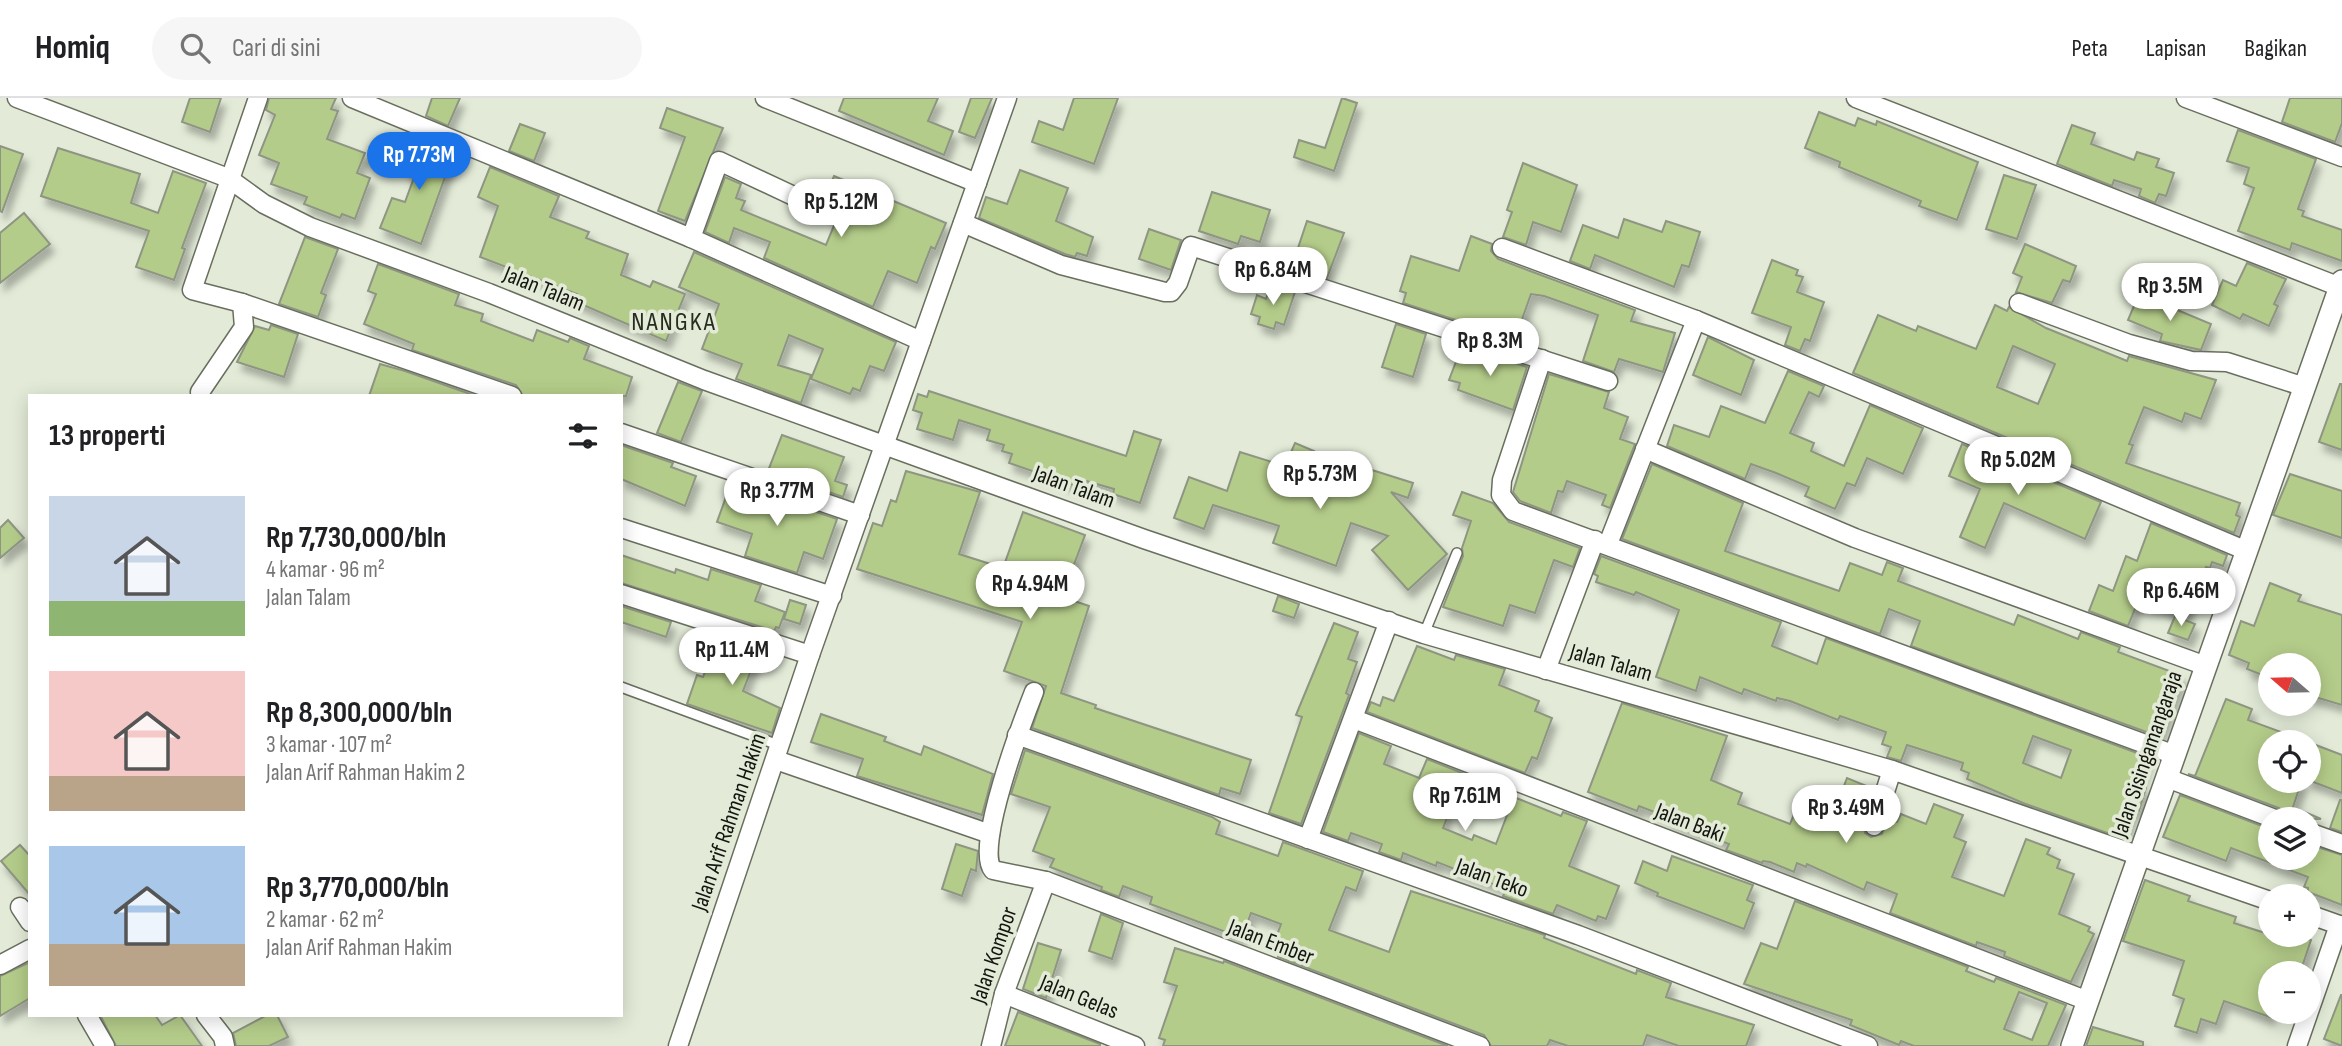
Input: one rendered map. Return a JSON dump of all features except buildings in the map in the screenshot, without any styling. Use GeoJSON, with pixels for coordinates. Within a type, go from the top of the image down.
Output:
{"type":"FeatureCollection","features":[{"type":"Feature","properties":{"kind":"street","name":"Jalan Talam"},"geometry":{"type":"LineString","coordinates":[[18,98],[228,178],[264,204],[310,227],[489,293],[704,380],[1144,539],[1424,634],[1892,770],[2258,897]]}},
{"type":"Feature","properties":{"kind":"street"},"geometry":{"type":"LineString","coordinates":[[258,98],[228,178],[192,290],[242,303],[506,394]]}},
{"type":"Feature","properties":{"kind":"street"},"geometry":{"type":"LineString","coordinates":[[352,98],[691,238],[921,341]]}},
{"type":"Feature","properties":{"kind":"street"},"geometry":{"type":"LineString","coordinates":[[765,98],[977,183]]}},
{"type":"Feature","properties":{"kind":"street","name":"Jalan Arif Rahman Hakim"},"geometry":{"type":"LineString","coordinates":[[678,1046],[810,655],[1007,98]]}},
{"type":"Feature","properties":{"kind":"street"},"geometry":{"type":"LineString","coordinates":[[1856,98],[2341,284]]}},
{"type":"Feature","properties":{"kind":"street"},"geometry":{"type":"LineString","coordinates":[[2186,98],[2342,157]]}},
{"type":"Feature","properties":{"kind":"street"},"geometry":{"type":"LineString","coordinates":[[691,238],[719,161],[800,199]]}},
{"type":"Feature","properties":{"kind":"street"},"geometry":{"type":"LineString","coordinates":[[963,223],[1060,265],[1165,292],[1171,292],[1178,283],[1191,246],[1608,381]]}},
{"type":"Feature","properties":{"kind":"street"},"geometry":{"type":"LineString","coordinates":[[1502,248],[1696,320],[2247,551]]}},
{"type":"Feature","properties":{"kind":"street","name":"Jalan Sisingamangaraja"},"geometry":{"type":"LineString","coordinates":[[2072,1046],[2341,284]]}},
{"type":"Feature","properties":{"kind":"street"},"geometry":{"type":"LineString","coordinates":[[200,394],[244,327],[242,303]]}},
{"type":"Feature","properties":{"kind":"street"},"geometry":{"type":"LineString","coordinates":[[2019,303],[2130,344],[2191,361],[2227,362],[2305,387]]}},
{"type":"Feature","properties":{"kind":"street"},"geometry":{"type":"LineString","coordinates":[[1546,670],[1645,449],[1696,320]]}},
{"type":"Feature","properties":{"kind":"street"},"geometry":{"type":"LineString","coordinates":[[1542,359],[1502,480],[1501,495],[1513,511],[2175,755]]}},
{"type":"Feature","properties":{"kind":"street"},"geometry":{"type":"LineString","coordinates":[[623,434],[860,515]]}},
{"type":"Feature","properties":{"kind":"street"},"geometry":{"type":"LineString","coordinates":[[1645,449],[1855,538],[2206,666]]}},
{"type":"Feature","properties":{"kind":"street"},"geometry":{"type":"LineString","coordinates":[[623,529],[832,596]]}},
{"type":"Feature","properties":{"kind":"street"},"geometry":{"type":"LineString","coordinates":[[623,595],[810,655]]}},
{"type":"Feature","properties":{"kind":"street"},"geometry":{"type":"LineString","coordinates":[[1308,839],[1389,621]]}},
{"type":"Feature","properties":{"kind":"street"},"geometry":{"type":"LineString","coordinates":[[779,753],[990,834],[1017,735],[1034,692]]}},
{"type":"Feature","properties":{"kind":"street","name":"Jalan Baki"},"geometry":{"type":"LineString","coordinates":[[1354,719],[2088,1001]]}},
{"type":"Feature","properties":{"kind":"street","name":"Jalan Teko"},"geometry":{"type":"LineString","coordinates":[[1017,735],[1578,935],[1868,1046]]}},
{"type":"Feature","properties":{"kind":"street"},"geometry":{"type":"LineString","coordinates":[[1874,826],[1892,770]]}},
{"type":"Feature","properties":{"kind":"street"},"geometry":{"type":"LineString","coordinates":[[2166,778],[2258,813]]}},
{"type":"Feature","properties":{"kind":"street","name":"Jalan Ember"},"geometry":{"type":"LineString","coordinates":[[990,834],[987,860],[993,870],[1046,881],[1480,1046]]}},
{"type":"Feature","properties":{"kind":"street"},"geometry":{"type":"LineString","coordinates":[[2321,837],[2342,844]]}},
{"type":"Feature","properties":{"kind":"street","name":"Jalan Kompor"},"geometry":{"type":"LineString","coordinates":[[991,1046],[1004,994],[1046,881]]}},
{"type":"Feature","properties":{"kind":"street"},"geometry":{"type":"LineString","coordinates":[[2297,1046],[2341,926],[2321,919]]}},
{"type":"Feature","properties":{"kind":"street"},"geometry":{"type":"LineString","coordinates":[[0,965],[28,950]]}},
{"type":"Feature","properties":{"kind":"street","name":"Jalan Gelas"},"geometry":{"type":"LineString","coordinates":[[1004,994],[1135,1046]]}},
{"type":"Feature","properties":{"kind":"street"},"geometry":{"type":"LineString","coordinates":[[88,1017],[105,1046]]}},
{"type":"Feature","properties":{"kind":"street"},"geometry":{"type":"LineString","coordinates":[[208,1017],[223,1037],[225,1046]]}},
{"type":"Feature","properties":{"kind":"lane"},"geometry":{"type":"LineString","coordinates":[[1424,634],[1457,553]]}},
{"type":"Feature","properties":{"kind":"lane"},"geometry":{"type":"LineString","coordinates":[[623,688],[779,753]]}},
{"type":"Feature","properties":{"kind":"district","name":"NANGKA"},"geometry":{"type":"Point","coordinates":[674,322]}}]}
